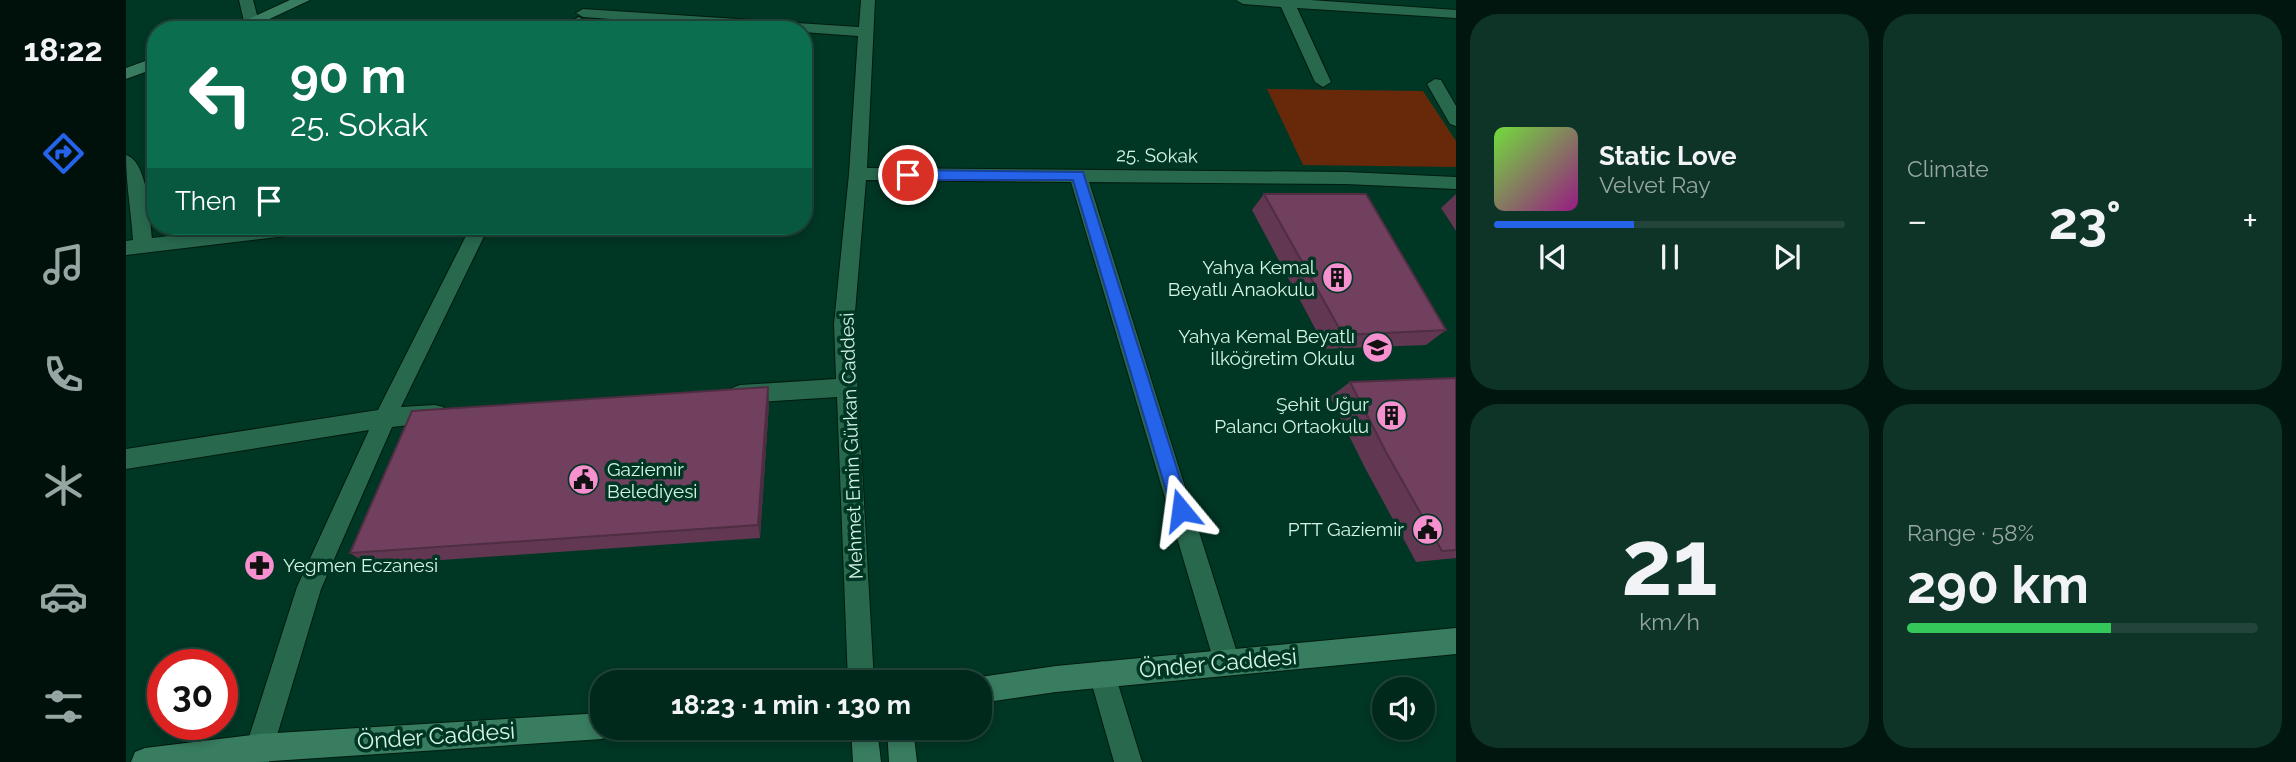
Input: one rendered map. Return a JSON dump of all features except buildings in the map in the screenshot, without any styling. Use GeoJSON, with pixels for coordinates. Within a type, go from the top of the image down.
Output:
{"type":"FeatureCollection","features":[{"type":"Feature","properties":{"kind":"street"},"geometry":{"type":"LineString","coordinates":[[246,0],[252,21]]}},
{"type":"Feature","properties":{"kind":"street"},"geometry":{"type":"LineString","coordinates":[[263,21],[303,0]]}},
{"type":"Feature","properties":{"kind":"street","name":"Mehmet Emin Gürkan Caddesi"},"geometry":{"type":"LineString","coordinates":[[860,670],[844,324],[858,174],[869,0]]}},
{"type":"Feature","properties":{"kind":"street"},"geometry":{"type":"LineString","coordinates":[[1242,0],[1456,14]]}},
{"type":"Feature","properties":{"kind":"street"},"geometry":{"type":"LineString","coordinates":[[1287,3],[1323,82]]}},
{"type":"Feature","properties":{"kind":"street"},"geometry":{"type":"LineString","coordinates":[[581,16],[670,21]]}},
{"type":"Feature","properties":{"kind":"street"},"geometry":{"type":"LineString","coordinates":[[812,29],[866,32]]}},
{"type":"Feature","properties":{"kind":"street"},"geometry":{"type":"LineString","coordinates":[[126,74],[147,66]]}},
{"type":"Feature","properties":{"kind":"street"},"geometry":{"type":"LineString","coordinates":[[1435,84],[1456,120]]}},
{"type":"Feature","properties":{"kind":"street"},"geometry":{"type":"LineString","coordinates":[[126,161],[139,193],[135,247],[232,235]]}},
{"type":"Feature","properties":{"kind":"street","name":"25. Sokak"},"geometry":{"type":"LineString","coordinates":[[858,174],[1346,177],[1456,183]]}},
{"type":"Feature","properties":{"kind":"street"},"geometry":{"type":"LineString","coordinates":[[1078,175],[1227,662]]}},
{"type":"Feature","properties":{"kind":"street"},"geometry":{"type":"LineString","coordinates":[[258,755],[309,587],[385,418],[476,235]]}},
{"type":"Feature","properties":{"kind":"street"},"geometry":{"type":"LineString","coordinates":[[725,395],[847,387]]}},
{"type":"Feature","properties":{"kind":"street"},"geometry":{"type":"LineString","coordinates":[[126,459],[385,418],[453,413]]}},
{"type":"Feature","properties":{"kind":"street","name":"Önder Caddesi"},"geometry":{"type":"LineString","coordinates":[[992,689],[1102,674],[1456,640]]}},
{"type":"Feature","properties":{"kind":"street"},"geometry":{"type":"LineString","coordinates":[[1102,674],[1128,762]]}},
{"type":"Feature","properties":{"kind":"street","name":"Önder Caddesi"},"geometry":{"type":"LineString","coordinates":[[145,762],[590,727]]}},
{"type":"Feature","properties":{"kind":"street"},"geometry":{"type":"LineString","coordinates":[[865,740],[867,762]]}},
{"type":"Feature","properties":{"kind":"street"},"geometry":{"type":"LineString","coordinates":[[902,740],[903,762]]}},
{"type":"Feature","properties":{"kind":"shaded area"},"geometry":{"type":"Polygon","coordinates":[[[1267,89],[1423,91],[1456,141],[1456,167],[1303,165],[1267,89]]]}},
{"type":"Feature","properties":{"kind":"place","name":"Yahya Kemal Beyatlı Anaokulu"},"geometry":{"type":"Point","coordinates":[1338,278]}},
{"type":"Feature","properties":{"kind":"place","name":"Yahya Kemal Beyatlı İlköğretim Okulu"},"geometry":{"type":"Point","coordinates":[1378,347]}},
{"type":"Feature","properties":{"kind":"place","name":"Şehit Uğur Palancı Ortaokulu"},"geometry":{"type":"Point","coordinates":[1392,415]}},
{"type":"Feature","properties":{"kind":"place","name":"Gaziemir Belediyesi"},"geometry":{"type":"Point","coordinates":[584,480]}},
{"type":"Feature","properties":{"kind":"place","name":"PTT Gaziemir"},"geometry":{"type":"Point","coordinates":[1427,529]}},
{"type":"Feature","properties":{"kind":"place","name":"Yegmen Eczanesi"},"geometry":{"type":"Point","coordinates":[260,565]}},
{"type":"Feature","properties":{"kind":"route"},"geometry":{"type":"LineString","coordinates":[[908,175],[1078,175],[1181,510]]}}]}
